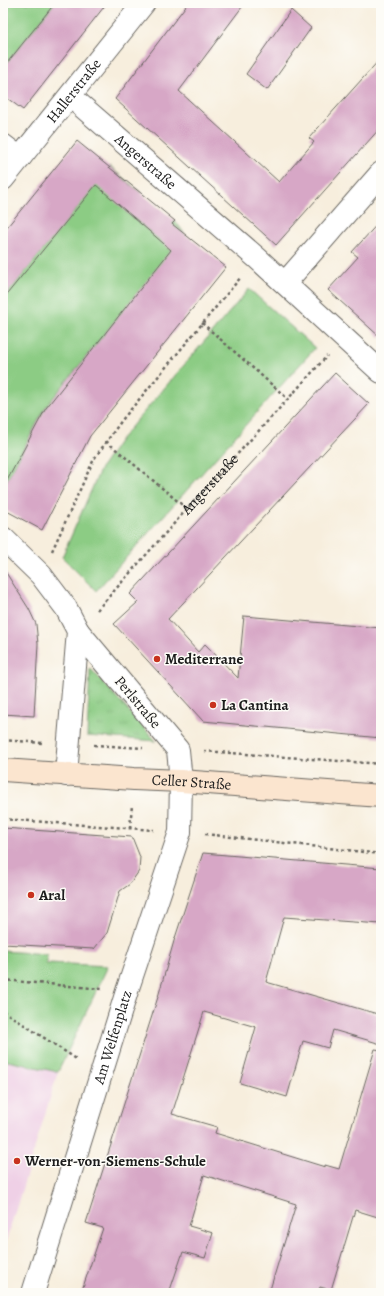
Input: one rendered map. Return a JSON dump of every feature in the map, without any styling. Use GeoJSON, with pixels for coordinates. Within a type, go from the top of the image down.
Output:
{"type":"FeatureCollection","features":[{"type":"Feature","properties":{"kind":"street","name":"Hallerstraße"},"geometry":{"type":"LineString","coordinates":[[3,179],[12,152],[70,96],[144,3]]}},
{"type":"Feature","properties":{"kind":"street","name":"Angerstraße"},"geometry":{"type":"LineString","coordinates":[[70,96],[257,258],[381,372]]}},
{"type":"Feature","properties":{"kind":"street"},"geometry":{"type":"LineString","coordinates":[[285,283],[381,173]]}},
{"type":"Feature","properties":{"kind":"street","name":"Perlstraße"},"geometry":{"type":"LineString","coordinates":[[3,538],[41,575],[66,608],[78,631],[178,750],[181,781]]}},
{"type":"Feature","properties":{"kind":"street"},"geometry":{"type":"LineString","coordinates":[[66,775],[78,631]]}},
{"type":"Feature","properties":{"kind":"street","name":"Celler Straße"},"geometry":{"type":"LineString","coordinates":[[3,770],[181,781],[381,796]]}},
{"type":"Feature","properties":{"kind":"street","name":"Am Welfenplatz"},"geometry":{"type":"LineString","coordinates":[[34,1293],[127,991],[180,832],[181,781]]}},
{"type":"Feature","properties":{"kind":"path"},"geometry":{"type":"LineString","coordinates":[[41,575],[94,458],[106,441],[202,323],[257,258]]}},
{"type":"Feature","properties":{"kind":"path"},"geometry":{"type":"LineString","coordinates":[[202,323],[288,399]]}},
{"type":"Feature","properties":{"kind":"path","name":"Angerstraße"},"geometry":{"type":"LineString","coordinates":[[78,631],[343,337]]}},
{"type":"Feature","properties":{"kind":"path"},"geometry":{"type":"LineString","coordinates":[[106,441],[187,509]]}},
{"type":"Feature","properties":{"kind":"path"},"geometry":{"type":"LineString","coordinates":[[3,980],[127,991]]}},
{"type":"Feature","properties":{"kind":"path"},"geometry":{"type":"LineString","coordinates":[[3,1011],[101,1075]]}},
{"type":"Feature","properties":{"kind":"shaded area","name":"Werner-von-Siemens-Schule"},"geometry":{"type":"Polygon","coordinates":[[[3,1060],[58,1072],[3,1251],[3,1060]]]}},
{"type":"Feature","properties":{"kind":"green space"},"geometry":{"type":"Polygon","coordinates":[[[3,3],[55,3],[3,68],[3,3]]]}},
{"type":"Feature","properties":{"kind":"green space"},"geometry":{"type":"Polygon","coordinates":[[[110,167],[141,193],[126,212],[159,239],[175,221],[185,234],[45,408],[3,488],[3,299],[110,167]]]}},
{"type":"Feature","properties":{"kind":"green space"},"geometry":{"type":"Polygon","coordinates":[[[249,289],[315,348],[96,591],[62,557],[101,468],[120,440],[249,289]]]}},
{"type":"Feature","properties":{"kind":"green space"},"geometry":{"type":"Polygon","coordinates":[[[90,668],[156,741],[87,736],[90,668]]]}},
{"type":"Feature","properties":{"kind":"green space"},"geometry":{"type":"Polygon","coordinates":[[[3,951],[47,954],[46,964],[108,966],[58,1072],[3,1060],[3,951]]]}},
{"type":"Feature","properties":{"kind":"building"},"geometry":{"type":"Polygon","coordinates":[[[55,3],[107,3],[23,110],[3,95],[3,68],[55,3]]]}},
{"type":"Feature","properties":{"kind":"building"},"geometry":{"type":"Polygon","coordinates":[[[188,3],[245,3],[179,91],[279,182],[314,142],[309,138],[381,58],[381,127],[276,245],[115,99],[188,3]]]}},
{"type":"Feature","properties":{"kind":"building"},"geometry":{"type":"Polygon","coordinates":[[[291,10],[311,28],[267,90],[246,74],[291,10]]]}},
{"type":"Feature","properties":{"kind":"building"},"geometry":{"type":"Polygon","coordinates":[[[77,141],[175,221],[172,224],[226,267],[90,436],[42,530],[3,509],[3,488],[46,408],[171,250],[96,185],[3,299],[3,232],[77,141]]]}},
{"type":"Feature","properties":{"kind":"building"},"geometry":{"type":"Polygon","coordinates":[[[381,220],[381,338],[328,290],[358,257],[352,252],[381,220]]]}},
{"type":"Feature","properties":{"kind":"building"},"geometry":{"type":"Polygon","coordinates":[[[335,373],[369,404],[168,619],[198,652],[205,644],[238,678],[244,616],[381,628],[381,738],[203,721],[114,624],[138,602],[130,594],[335,373]]]}},
{"type":"Feature","properties":{"kind":"building"},"geometry":{"type":"Polygon","coordinates":[[[3,568],[29,609],[36,624],[38,644],[34,716],[3,714],[3,568]]]}},
{"type":"Feature","properties":{"kind":"building"},"geometry":{"type":"Polygon","coordinates":[[[3,828],[132,837],[140,857],[139,871],[130,884],[120,891],[107,933],[94,949],[3,944],[3,828]]]}},
{"type":"Feature","properties":{"kind":"building"},"geometry":{"type":"Polygon","coordinates":[[[203,853],[381,868],[381,924],[284,917],[266,982],[381,1015],[381,1044],[333,1030],[328,1048],[303,1041],[287,1097],[240,1083],[256,1027],[204,1012],[172,1114],[217,1127],[215,1133],[325,1167],[325,1165],[339,1169],[375,1049],[381,1050],[381,1218],[355,1210],[331,1290],[320,1287],[318,1293],[269,1293],[296,1204],[204,1175],[189,1226],[213,1233],[205,1258],[183,1252],[169,1293],[81,1293],[103,1228],[86,1223],[203,853]]]}},
{"type":"Feature","properties":{"kind":"place","name":"Mediterrane"},"geometry":{"type":"Point","coordinates":[157,659]}},
{"type":"Feature","properties":{"kind":"place","name":"La Cantina"},"geometry":{"type":"Point","coordinates":[213,705]}},
{"type":"Feature","properties":{"kind":"place","name":"Aral"},"geometry":{"type":"Point","coordinates":[31,895]}},
{"type":"Feature","properties":{"kind":"place","name":"Werner-von-Siemens-Schule"},"geometry":{"type":"Point","coordinates":[17,1161]}}]}
